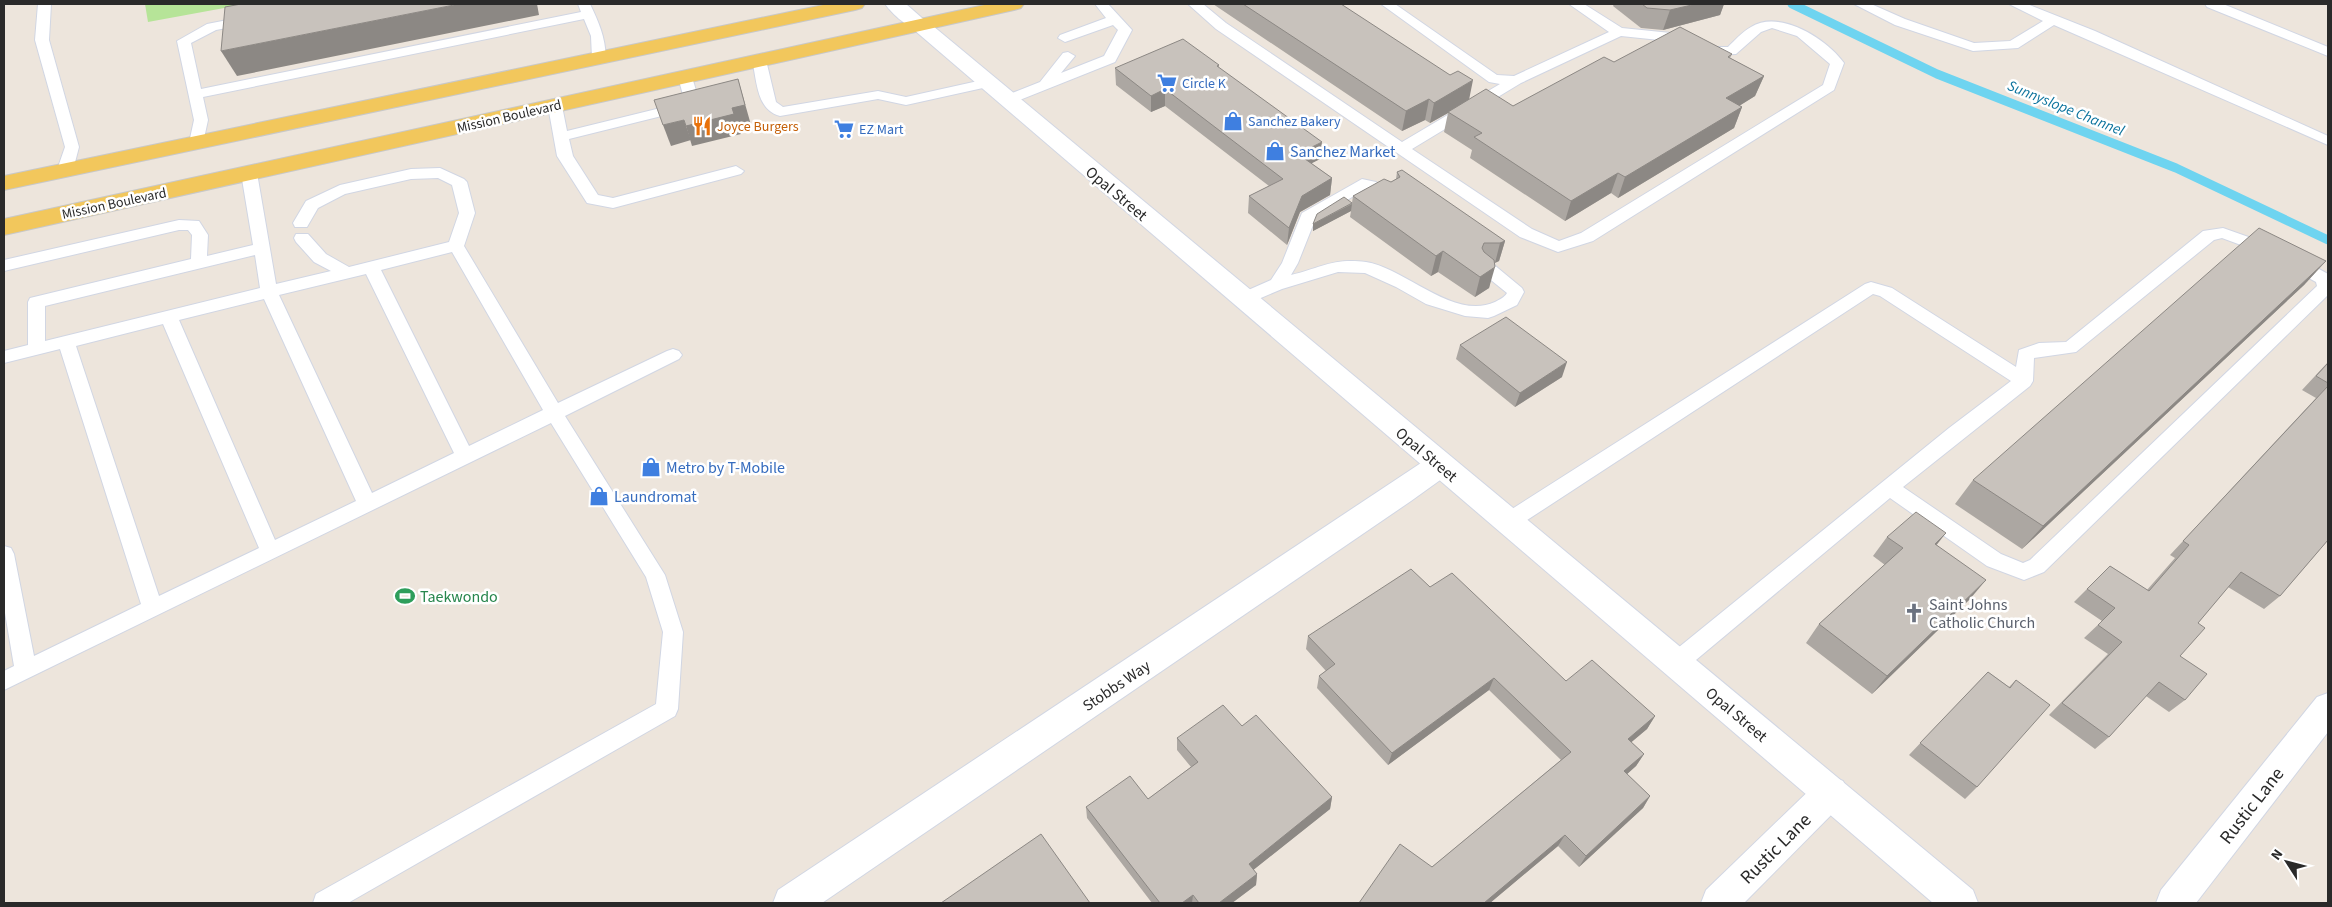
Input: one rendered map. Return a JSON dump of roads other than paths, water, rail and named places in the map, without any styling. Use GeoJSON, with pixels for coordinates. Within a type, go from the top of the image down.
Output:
{"type":"FeatureCollection","features":[{"type":"Feature","properties":{"kind":"main road"},"geometry":{"type":"LineString","coordinates":[[4,183],[855,4]]}},
{"type":"Feature","properties":{"kind":"main road","name":"Mission Boulevard"},"geometry":{"type":"LineString","coordinates":[[4,227],[1014,4]]}},
{"type":"Feature","properties":{"kind":"street","name":"Opal Street"},"geometry":{"type":"LineString","coordinates":[[895,4],[1440,465],[1831,792],[1960,903]]}},
{"type":"Feature","properties":{"kind":"street","name":"Stobbs Way"},"geometry":{"type":"LineString","coordinates":[[791,903],[1401,494],[1440,465]]}},
{"type":"Feature","properties":{"kind":"street","name":"Rustic Lane"},"geometry":{"type":"LineString","coordinates":[[2174,903],[2328,707]]}},
{"type":"Feature","properties":{"kind":"street","name":"Rustic Lane"},"geometry":{"type":"LineString","coordinates":[[1719,903],[1831,792]]}},
{"type":"Feature","properties":{"kind":"lane"},"geometry":{"type":"LineString","coordinates":[[44,4],[42,40],[72,147],[65,170]]}},
{"type":"Feature","properties":{"kind":"lane"},"geometry":{"type":"LineString","coordinates":[[759,60],[769,104],[780,112],[878,95],[906,101],[1044,86],[1110,58],[1125,30],[1101,4]]}},
{"type":"Feature","properties":{"kind":"lane"},"geometry":{"type":"LineString","coordinates":[[1198,6],[1219,4]]}},
{"type":"Feature","properties":{"kind":"lane"},"geometry":{"type":"LineString","coordinates":[[1387,4],[1494,79],[1516,80]]}},
{"type":"Feature","properties":{"kind":"lane"},"geometry":{"type":"LineString","coordinates":[[1198,6],[1221,26],[1526,233],[1558,248],[1587,238],[1829,88],[1837,63],[1802,33],[1772,24],[1756,29],[1730,50],[1712,51],[1671,37],[1619,32],[1575,4]]}},
{"type":"Feature","properties":{"kind":"lane"},"geometry":{"type":"LineString","coordinates":[[1861,4],[1900,22],[1973,47],[2013,45],[2053,20]]}},
{"type":"Feature","properties":{"kind":"lane"},"geometry":{"type":"LineString","coordinates":[[2016,4],[2328,141]]}},
{"type":"Feature","properties":{"kind":"lane"},"geometry":{"type":"LineString","coordinates":[[2212,4],[2328,52]]}},
{"type":"Feature","properties":{"kind":"lane"},"geometry":{"type":"LineString","coordinates":[[196,94],[586,9],[598,36],[599,58]]}},
{"type":"Feature","properties":{"kind":"lane"},"geometry":{"type":"LineString","coordinates":[[196,143],[201,120],[184,41],[212,27],[262,18]]}},
{"type":"Feature","properties":{"kind":"lane"},"geometry":{"type":"LineString","coordinates":[[1065,38],[1115,19]]}},
{"type":"Feature","properties":{"kind":"lane"},"geometry":{"type":"LineString","coordinates":[[1080,41],[1115,19]]}},
{"type":"Feature","properties":{"kind":"lane"},"geometry":{"type":"LineString","coordinates":[[1401,148],[1516,80],[1619,32]]}},
{"type":"Feature","properties":{"kind":"lane"},"geometry":{"type":"LineString","coordinates":[[1044,86],[1052,53]]}},
{"type":"Feature","properties":{"kind":"lane"},"geometry":{"type":"LineString","coordinates":[[1044,86],[1068,56]]}},
{"type":"Feature","properties":{"kind":"lane"},"geometry":{"type":"LineString","coordinates":[[560,136],[626,122],[693,104],[685,77]]}},
{"type":"Feature","properties":{"kind":"lane"},"geometry":{"type":"LineString","coordinates":[[555,106],[565,156],[593,199],[614,203],[736,170]]}},
{"type":"Feature","properties":{"kind":"lane"},"geometry":{"type":"LineString","coordinates":[[249,173],[269,292],[367,504]]}},
{"type":"Feature","properties":{"kind":"lane"},"geometry":{"type":"LineString","coordinates":[[347,273],[320,258],[302,231],[312,205],[340,190],[410,174],[440,173],[458,182],[468,213],[456,246]]}},
{"type":"Feature","properties":{"kind":"lane"},"geometry":{"type":"LineString","coordinates":[[1277,284],[1290,263],[1308,217],[1362,184],[1371,185],[1387,196]]}},
{"type":"Feature","properties":{"kind":"lane"},"geometry":{"type":"LineString","coordinates":[[4,265],[180,225],[193,225],[200,235],[199,263]]}},
{"type":"Feature","properties":{"kind":"lane"},"geometry":{"type":"LineString","coordinates":[[1889,488],[1994,560],[2024,572],[2037,566],[2326,287],[2324,279],[2247,241],[2223,233],[2209,235],[2070,348],[2039,349],[2025,354],[2024,381]]}},
{"type":"Feature","properties":{"kind":"lane"},"geometry":{"type":"LineString","coordinates":[[4,358],[456,246]]}},
{"type":"Feature","properties":{"kind":"lane"},"geometry":{"type":"LineString","coordinates":[[325,903],[667,709],[673,632],[655,575],[554,413],[456,246]]}},
{"type":"Feature","properties":{"kind":"lane"},"geometry":{"type":"LineString","coordinates":[[37,349],[36,302],[262,248]]}},
{"type":"Feature","properties":{"kind":"lane"},"geometry":{"type":"LineString","coordinates":[[1243,299],[1277,284],[1303,278],[1336,266],[1367,268],[1402,283],[1432,300],[1465,310],[1488,312],[1511,301],[1516,292],[1487,268]]}},
{"type":"Feature","properties":{"kind":"lane"},"geometry":{"type":"LineString","coordinates":[[371,267],[466,456]]}},
{"type":"Feature","properties":{"kind":"lane"},"geometry":{"type":"LineString","coordinates":[[1508,522],[1871,288],[1886,292],[2024,381]]}},
{"type":"Feature","properties":{"kind":"lane"},"geometry":{"type":"LineString","coordinates":[[169,317],[270,551]]}},
{"type":"Feature","properties":{"kind":"lane"},"geometry":{"type":"LineString","coordinates":[[66,342],[153,608]]}},
{"type":"Feature","properties":{"kind":"lane"},"geometry":{"type":"LineString","coordinates":[[4,680],[673,356]]}},
{"type":"Feature","properties":{"kind":"lane"},"geometry":{"type":"LineString","coordinates":[[1676,663],[1956,433],[2024,381]]}},
{"type":"Feature","properties":{"kind":"lane"},"geometry":{"type":"LineString","coordinates":[[4,554],[26,670]]}},
{"type":"Feature","properties":{"kind":"waterway","name":"Sunnyslope Channel"},"geometry":{"type":"LineString","coordinates":[[1792,4],[1937,74],[2176,168],[2328,240]]}},
{"type":"Feature","properties":{"kind":"place","name":"Circle K"},"geometry":{"type":"Point","coordinates":[1167,83]}},
{"type":"Feature","properties":{"kind":"place","name":"Sanchez Bakery"},"geometry":{"type":"Point","coordinates":[1233,121]}},
{"type":"Feature","properties":{"kind":"place","name":"Joyce Burgers"},"geometry":{"type":"Point","coordinates":[702,126]}},
{"type":"Feature","properties":{"kind":"place","name":"EZ Mart"},"geometry":{"type":"Point","coordinates":[844,129]}},
{"type":"Feature","properties":{"kind":"place","name":"Sanchez Market"},"geometry":{"type":"Point","coordinates":[1275,151]}},
{"type":"Feature","properties":{"kind":"place","name":"Metro by T-Mobile"},"geometry":{"type":"Point","coordinates":[651,467]}},
{"type":"Feature","properties":{"kind":"place","name":"Laundromat"},"geometry":{"type":"Point","coordinates":[599,496]}},
{"type":"Feature","properties":{"kind":"place","name":"Taekwondo"},"geometry":{"type":"Point","coordinates":[405,596]}},
{"type":"Feature","properties":{"kind":"place","name":"Saint Johns Catholic Church"},"geometry":{"type":"Point","coordinates":[1914,613]}}]}
